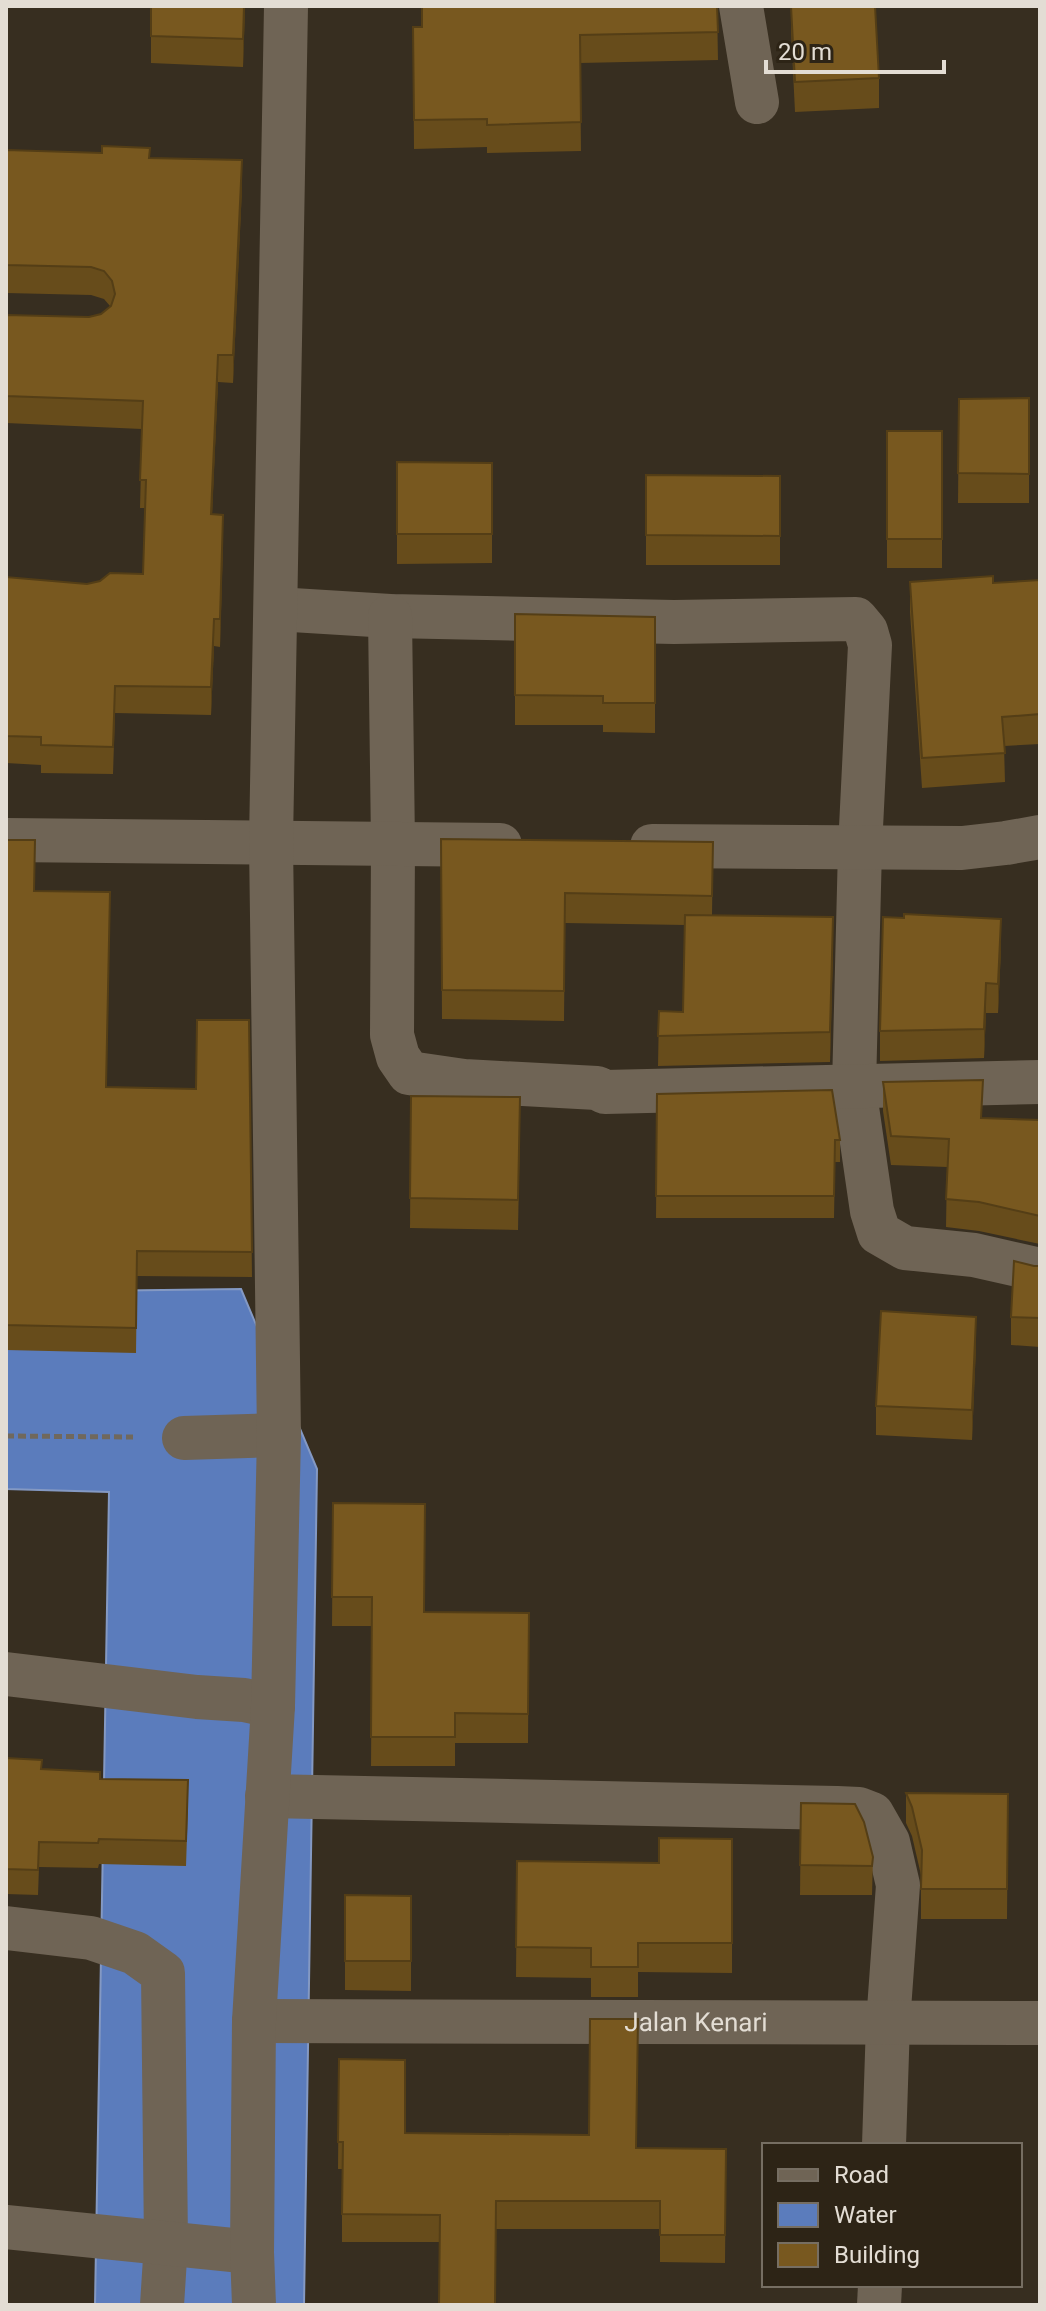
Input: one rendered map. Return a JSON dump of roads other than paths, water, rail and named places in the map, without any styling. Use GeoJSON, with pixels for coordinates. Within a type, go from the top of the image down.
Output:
{"type":"FeatureCollection","features":[{"type":"Feature","properties":{"kind":"street"},"geometry":{"type":"LineString","coordinates":[[254,2305],[249,2251],[254,2021],[267,1796],[258,1703],[279,1435],[271,842],[286,6]]}},
{"type":"Feature","properties":{"kind":"street"},"geometry":{"type":"LineString","coordinates":[[741,6],[757,102]]}},
{"type":"Feature","properties":{"kind":"street"},"geometry":{"type":"LineString","coordinates":[[276,609],[390,616],[674,622],[856,619],[866,631],[870,645],[860,848],[854,1087],[872,1211],[879,1233],[905,1248],[974,1255],[1040,1270]]}},
{"type":"Feature","properties":{"kind":"street"},"geometry":{"type":"LineString","coordinates":[[390,616],[392,1035],[398,1057],[409,1073],[464,1081],[597,1088],[605,1092],[1040,1082]]}},
{"type":"Feature","properties":{"kind":"street"},"geometry":{"type":"LineString","coordinates":[[611,846],[962,848],[1040,837]]}},
{"type":"Feature","properties":{"kind":"street"},"geometry":{"type":"LineString","coordinates":[[6,840],[533,845]]}},
{"type":"Feature","properties":{"kind":"street"},"geometry":{"type":"LineString","coordinates":[[184,1438],[279,1435]]}},
{"type":"Feature","properties":{"kind":"street"},"geometry":{"type":"LineString","coordinates":[[6,1674],[258,1703]]}},
{"type":"Feature","properties":{"kind":"street"},"geometry":{"type":"LineString","coordinates":[[267,1796],[837,1808],[859,1809],[872,1814],[888,1842],[898,1885],[888,2023],[884,2143]]}},
{"type":"Feature","properties":{"kind":"street"},"geometry":{"type":"LineString","coordinates":[[6,1928],[91,1938],[135,1953],[163,1973],[174,2244],[162,2305]]}},
{"type":"Feature","properties":{"kind":"street","name":"Jalan Kenari"},"geometry":{"type":"LineString","coordinates":[[254,2021],[1040,2023]]}},
{"type":"Feature","properties":{"kind":"street"},"geometry":{"type":"LineString","coordinates":[[6,2227],[249,2251]]}},
{"type":"Feature","properties":{"kind":"water"},"geometry":{"type":"Polygon","coordinates":[[[241,1289],[317,1469],[304,2305],[95,2305],[109,1492],[6,1489],[6,1292],[241,1289]]]}}]}
